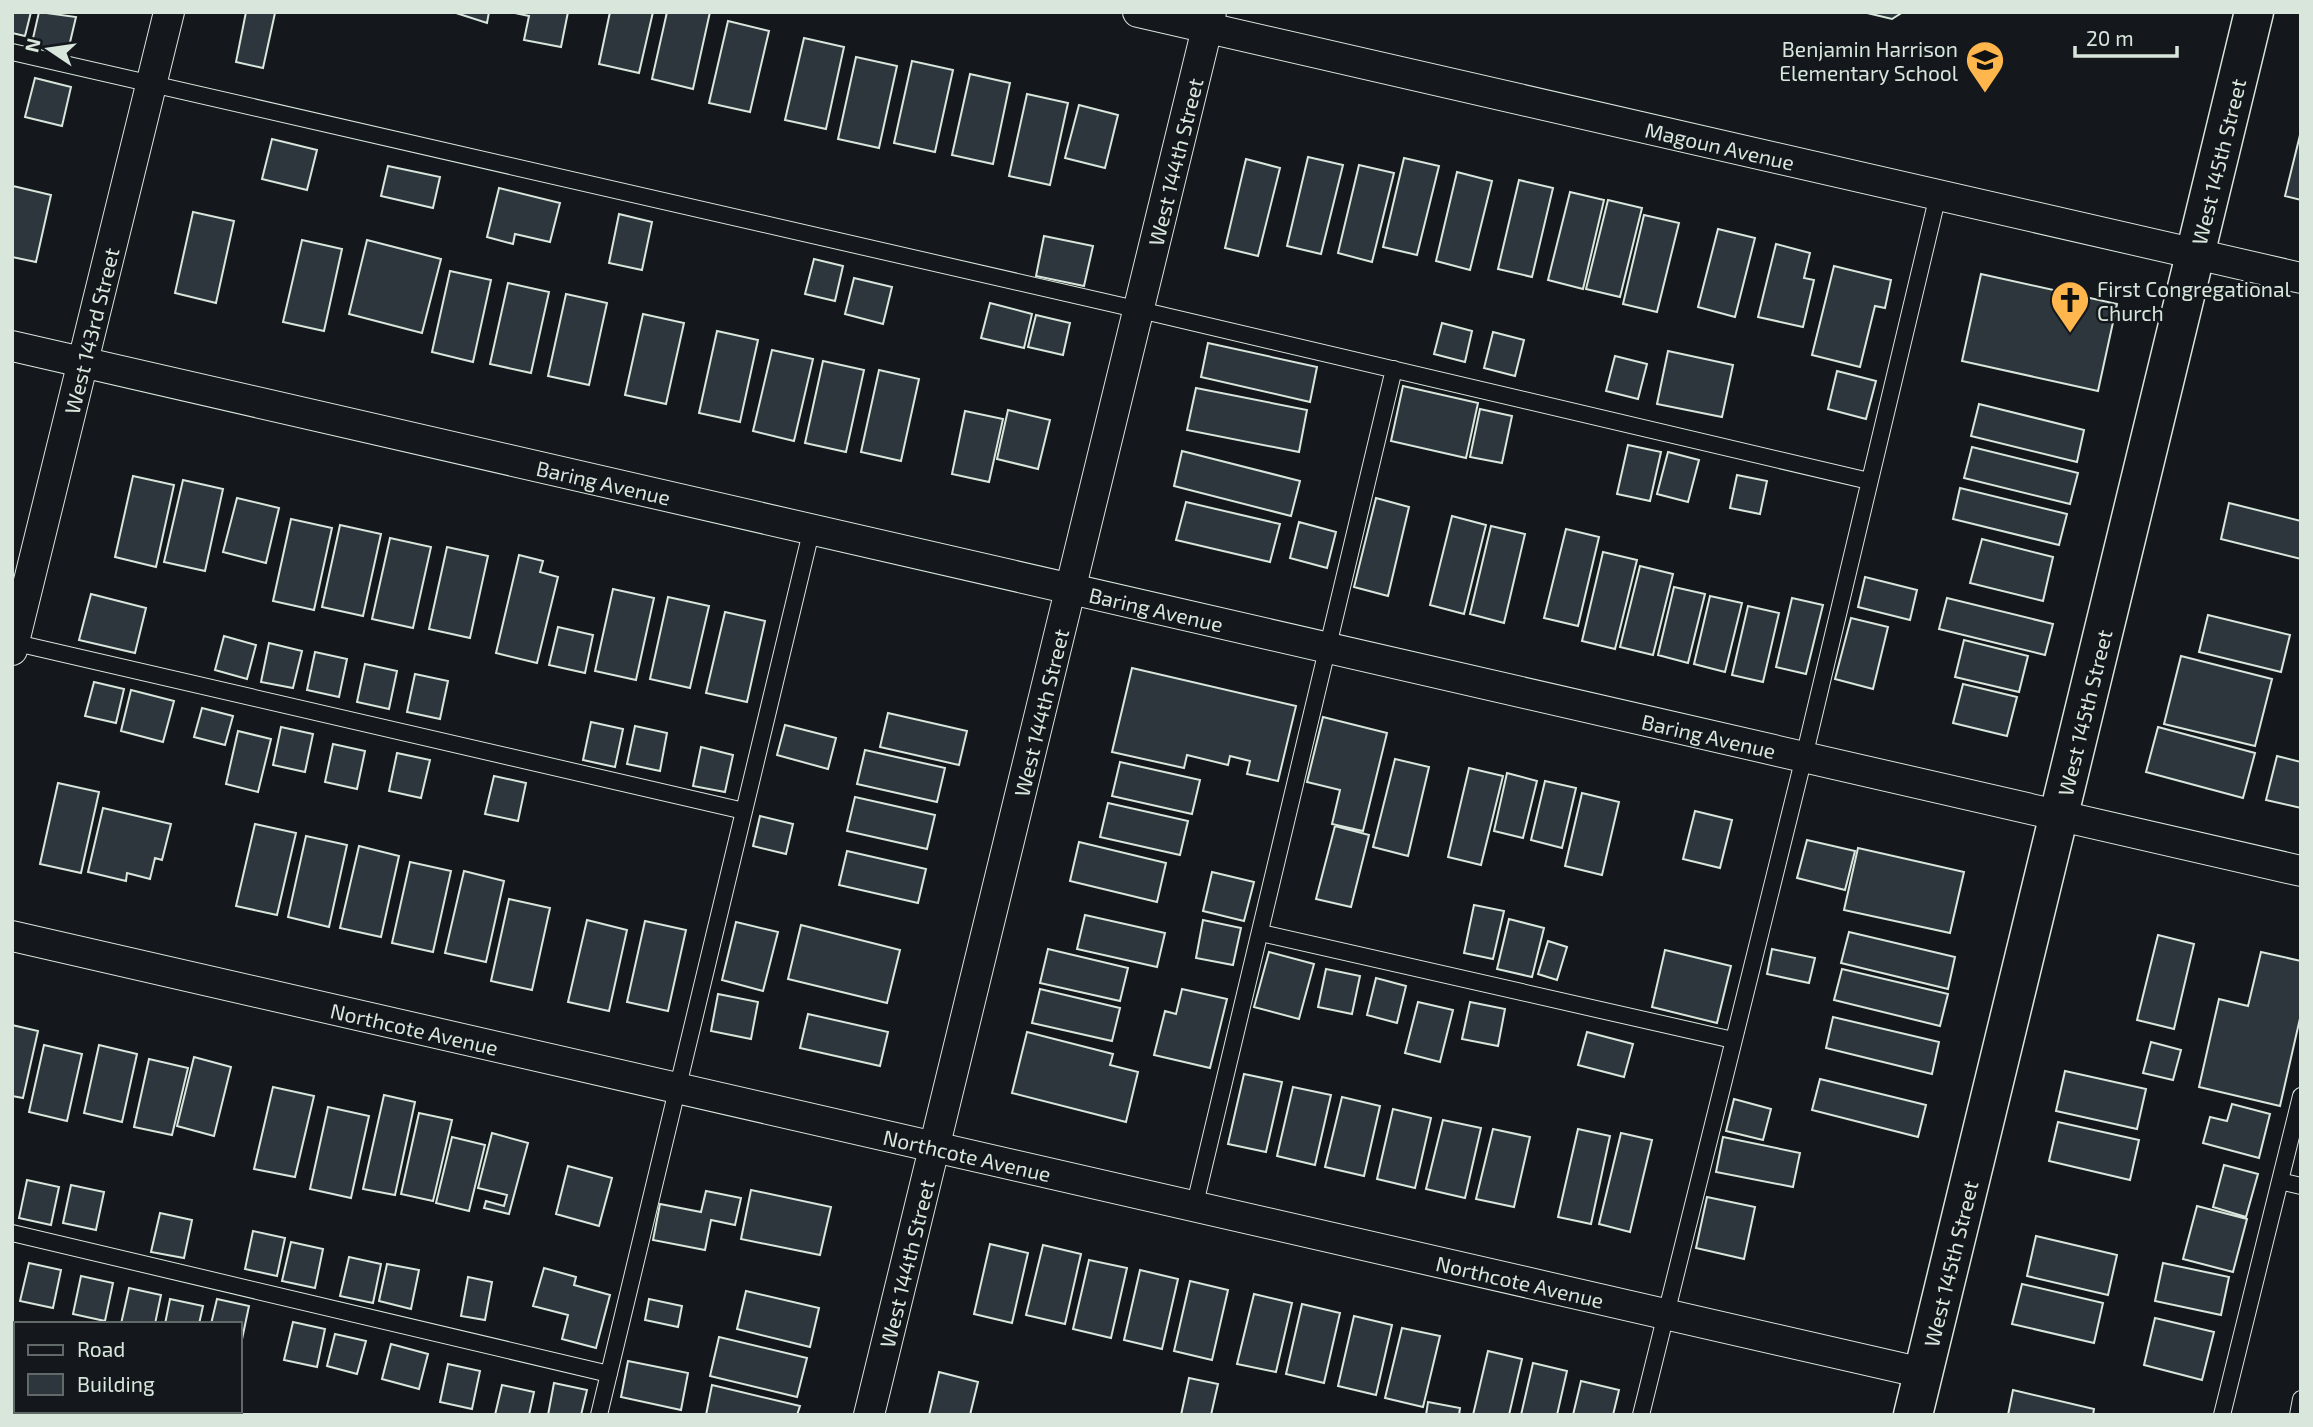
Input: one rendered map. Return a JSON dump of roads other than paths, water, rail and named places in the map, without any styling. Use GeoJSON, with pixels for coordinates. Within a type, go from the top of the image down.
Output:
{"type":"FeatureCollection","features":[{"type":"Feature","properties":{"kind":"street","name":"West 143rd Street"},"geometry":{"type":"LineString","coordinates":[[13,645],[169,12]]}},
{"type":"Feature","properties":{"kind":"street","name":"Magoun Avenue"},"geometry":{"type":"LineString","coordinates":[[1138,12],[1209,20],[1938,195],[2301,278]]}},
{"type":"Feature","properties":{"kind":"street","name":"West 145th Street"},"geometry":{"type":"LineString","coordinates":[[1913,1415],[2254,12]]}},
{"type":"Feature","properties":{"kind":"street","name":"West 144th Street"},"geometry":{"type":"LineString","coordinates":[[869,1415],[1073,587],[1209,20]]}},
{"type":"Feature","properties":{"kind":"street","name":"Baring Avenue"},"geometry":{"type":"LineString","coordinates":[[12,346],[1073,587],[2301,871]]}},
{"type":"Feature","properties":{"kind":"street","name":"Northcote Avenue"},"geometry":{"type":"LineString","coordinates":[[12,936],[934,1149],[1923,1373]]}},
{"type":"Feature","properties":{"kind":"lane"},"geometry":{"type":"LineString","coordinates":[[12,52],[1140,310],[1869,481]]}},
{"type":"Feature","properties":{"kind":"lane"},"geometry":{"type":"LineString","coordinates":[[1641,1415],[1804,757],[1938,195]]}},
{"type":"Feature","properties":{"kind":"lane"},"geometry":{"type":"LineString","coordinates":[[1194,1208],[1394,369]]}},
{"type":"Feature","properties":{"kind":"lane"},"geometry":{"type":"LineString","coordinates":[[599,1415],[812,528]]}},
{"type":"Feature","properties":{"kind":"lane"},"geometry":{"type":"LineString","coordinates":[[13,645],[744,811]]}},
{"type":"Feature","properties":{"kind":"lane"},"geometry":{"type":"LineString","coordinates":[[1261,933],[1733,1040]]}},
{"type":"Feature","properties":{"kind":"lane"},"geometry":{"type":"LineString","coordinates":[[2222,1415],[2301,1096]]}},
{"type":"Feature","properties":{"kind":"lane"},"geometry":{"type":"LineString","coordinates":[[2280,1181],[2301,1186]]}},
{"type":"Feature","properties":{"kind":"lane"},"geometry":{"type":"LineString","coordinates":[[12,1233],[609,1374]]}},
{"type":"Feature","properties":{"kind":"lane"},"geometry":{"type":"LineString","coordinates":[[2298,1415],[2301,1399]]}},
{"type":"Feature","properties":{"kind":"place","name":"Benjamin Harrison Elementary School"},"geometry":{"type":"Point","coordinates":[1985,94]}},
{"type":"Feature","properties":{"kind":"place","name":"First Congregational Church"},"geometry":{"type":"Point","coordinates":[2070,334]}}]}
